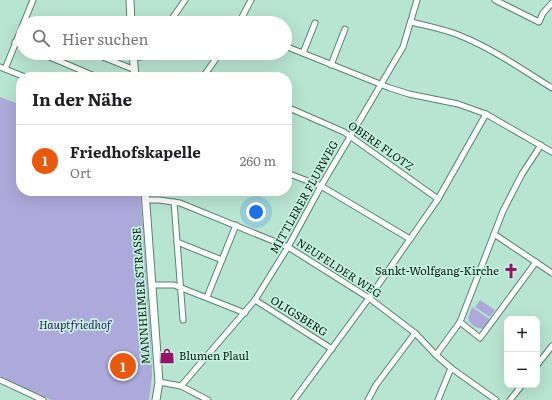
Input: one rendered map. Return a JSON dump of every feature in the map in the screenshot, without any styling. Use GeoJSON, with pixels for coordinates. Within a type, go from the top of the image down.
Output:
{"type":"FeatureCollection","features":[{"type":"Feature","properties":{"kind":"street"},"geometry":{"type":"LineString","coordinates":[[26,16],[33,0]]}},
{"type":"Feature","properties":{"kind":"street"},"geometry":{"type":"LineString","coordinates":[[130,0],[131,16]]}},
{"type":"Feature","properties":{"kind":"street"},"geometry":{"type":"LineString","coordinates":[[174,16],[185,0]]}},
{"type":"Feature","properties":{"kind":"street"},"geometry":{"type":"LineString","coordinates":[[243,16],[251,0]]}},
{"type":"Feature","properties":{"kind":"street","name":"MITTLERER FLURWEG"},"geometry":{"type":"LineString","coordinates":[[181,386],[255,300],[288,247],[321,186],[403,47],[417,0]]}},
{"type":"Feature","properties":{"kind":"street"},"geometry":{"type":"LineString","coordinates":[[495,0],[539,22],[543,12],[552,3]]}},
{"type":"Feature","properties":{"kind":"street"},"geometry":{"type":"LineString","coordinates":[[411,22],[455,33],[466,38],[509,61],[552,88]]}},
{"type":"Feature","properties":{"kind":"street"},"geometry":{"type":"LineString","coordinates":[[303,53],[315,23]]}},
{"type":"Feature","properties":{"kind":"street"},"geometry":{"type":"LineString","coordinates":[[332,64],[345,29]]}},
{"type":"Feature","properties":{"kind":"street"},"geometry":{"type":"LineString","coordinates":[[15,42],[2,68],[16,73]]}},
{"type":"Feature","properties":{"kind":"street"},"geometry":{"type":"LineString","coordinates":[[292,49],[409,94],[458,104],[486,114],[552,152]]}},
{"type":"Feature","properties":{"kind":"street"},"geometry":{"type":"LineString","coordinates":[[57,60],[85,72]]}},
{"type":"Feature","properties":{"kind":"street"},"geometry":{"type":"LineString","coordinates":[[108,60],[133,72]]}},
{"type":"Feature","properties":{"kind":"street"},"geometry":{"type":"LineString","coordinates":[[134,60],[135,72]]}},
{"type":"Feature","properties":{"kind":"street"},"geometry":{"type":"LineString","coordinates":[[207,72],[215,60]]}},
{"type":"Feature","properties":{"kind":"street","name":"OBERE FLOTZ"},"geometry":{"type":"LineString","coordinates":[[292,109],[344,132],[438,198]]}},
{"type":"Feature","properties":{"kind":"street"},"geometry":{"type":"LineString","coordinates":[[294,400],[369,298],[438,198],[486,114]]}},
{"type":"Feature","properties":{"kind":"street"},"geometry":{"type":"LineString","coordinates":[[436,355],[460,322],[503,211],[522,174],[541,145]]}},
{"type":"Feature","properties":{"kind":"street"},"geometry":{"type":"LineString","coordinates":[[292,175],[321,186],[410,239]]}},
{"type":"Feature","properties":{"kind":"street","name":"MANNHEIMER STRASSE"},"geometry":{"type":"LineString","coordinates":[[145,196],[159,382],[156,400]]}},
{"type":"Feature","properties":{"kind":"street","name":"NEUFELDER WEG"},"geometry":{"type":"LineString","coordinates":[[145,200],[160,200],[180,203],[288,247],[369,298],[415,333],[451,368],[496,400]]}},
{"type":"Feature","properties":{"kind":"street"},"geometry":{"type":"LineString","coordinates":[[174,202],[182,320]]}},
{"type":"Feature","properties":{"kind":"street"},"geometry":{"type":"LineString","coordinates":[[207,297],[236,225]]}},
{"type":"Feature","properties":{"kind":"street"},"geometry":{"type":"LineString","coordinates":[[494,234],[552,272]]}},
{"type":"Feature","properties":{"kind":"street"},"geometry":{"type":"LineString","coordinates":[[177,242],[222,260]]}},
{"type":"Feature","properties":{"kind":"street"},"geometry":{"type":"LineString","coordinates":[[460,322],[480,338],[536,262]]}},
{"type":"Feature","properties":{"kind":"street"},"geometry":{"type":"LineString","coordinates":[[152,285],[174,285],[245,312]]}},
{"type":"Feature","properties":{"kind":"street","name":"OLIGSBERG"},"geometry":{"type":"LineString","coordinates":[[255,300],[332,349]]}},
{"type":"Feature","properties":{"kind":"street"},"geometry":{"type":"LineString","coordinates":[[368,400],[376,385],[415,333]]}},
{"type":"Feature","properties":{"kind":"street"},"geometry":{"type":"LineString","coordinates":[[540,361],[552,346]]}},
{"type":"Feature","properties":{"kind":"street"},"geometry":{"type":"LineString","coordinates":[[438,400],[451,368]]}},
{"type":"Feature","properties":{"kind":"street"},"geometry":{"type":"LineString","coordinates":[[0,380],[43,400]]}},
{"type":"Feature","properties":{"kind":"street"},"geometry":{"type":"LineString","coordinates":[[159,382],[181,386],[208,400]]}},
{"type":"Feature","properties":{"kind":"street"},"geometry":{"type":"LineString","coordinates":[[510,400],[520,388]]}},
{"type":"Feature","properties":{"kind":"green space","name":"Hauptfriedhof"},"geometry":{"type":"Polygon","coordinates":[[[0,97],[16,103],[16,196],[140,196],[151,341],[152,376],[149,400],[51,400],[0,376],[0,97]]]}},
{"type":"Feature","properties":{"kind":"green space"},"geometry":{"type":"Polygon","coordinates":[[[480,300],[495,310],[490,317],[475,307],[480,300]]]}},
{"type":"Feature","properties":{"kind":"green space"},"geometry":{"type":"Polygon","coordinates":[[[472,307],[491,320],[485,328],[477,328],[469,321],[468,318],[472,307]]]}},
{"type":"Feature","properties":{"kind":"place","name":"Sankt-Wolfgang-Kirche"},"geometry":{"type":"Point","coordinates":[511,271]}},
{"type":"Feature","properties":{"kind":"place","name":"Blumen Plaul"},"geometry":{"type":"Point","coordinates":[167,356]}},
{"type":"Feature","properties":{"kind":"place","name":"Friedhofskapelle"},"geometry":{"type":"Point","coordinates":[123,366]}}]}
